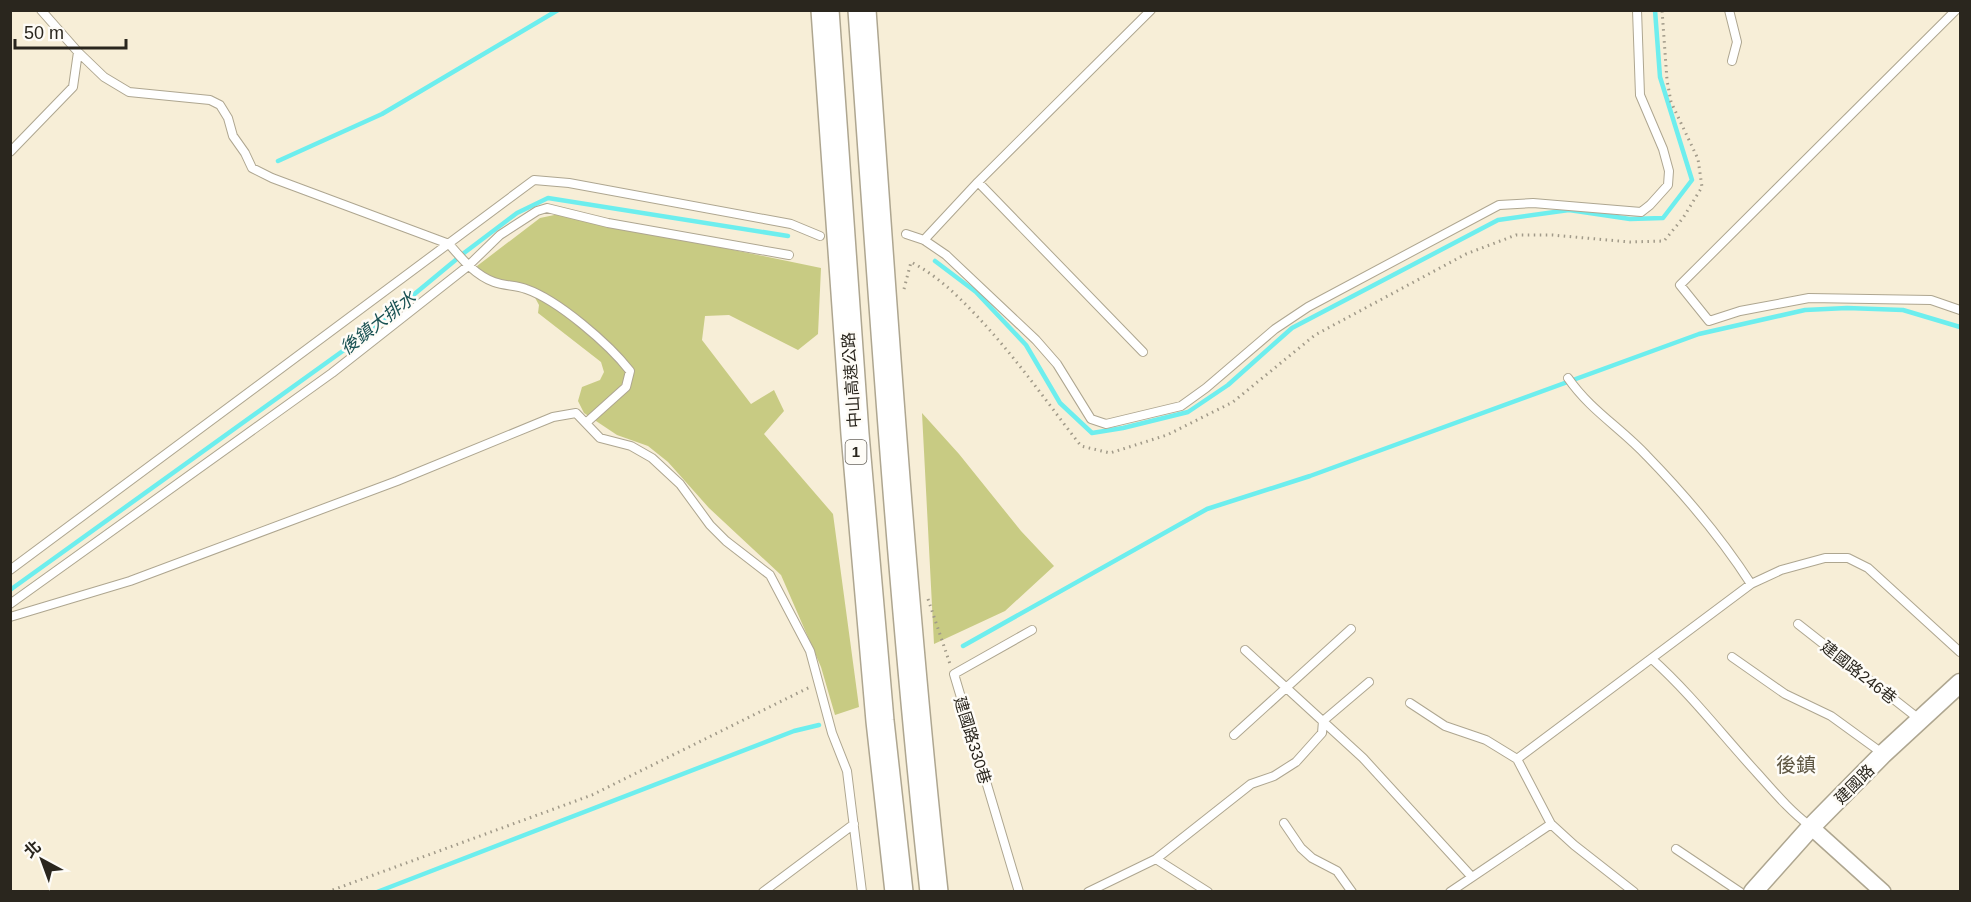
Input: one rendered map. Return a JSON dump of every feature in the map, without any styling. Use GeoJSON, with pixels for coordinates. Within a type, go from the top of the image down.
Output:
{"type":"FeatureCollection","features":[{"type":"Feature","properties":{"kind":"highway","name":"中山高速公路"},"geometry":{"type":"LineString","coordinates":[[825,10],[856,446],[880,721],[899,891]]}},
{"type":"Feature","properties":{"kind":"highway"},"geometry":{"type":"LineString","coordinates":[[862,10],[916,726],[934,891]]}},
{"type":"Feature","properties":{"kind":"street","name":"建國路"},"geometry":{"type":"LineString","coordinates":[[1754,891],[1811,827],[1883,754],[1960,683]]}},
{"type":"Feature","properties":{"kind":"street"},"geometry":{"type":"LineString","coordinates":[[1811,827],[1883,891]]}},
{"type":"Feature","properties":{"kind":"lane"},"geometry":{"type":"LineString","coordinates":[[41,10],[78,52],[104,77],[129,92],[210,100],[220,105],[228,118],[233,136],[246,153],[252,168],[272,178],[451,247],[466,264],[493,282],[527,289],[565,310],[618,356],[630,371],[626,387],[587,422]]}},
{"type":"Feature","properties":{"kind":"lane"},"geometry":{"type":"LineString","coordinates":[[924,240],[978,182],[1151,10]]}},
{"type":"Feature","properties":{"kind":"lane"},"geometry":{"type":"LineString","coordinates":[[906,234],[924,240],[945,255],[1036,340],[1057,364],[1091,419],[1106,424],[1181,406],[1206,388],[1275,329],[1308,307],[1499,206],[1533,203],[1641,212],[1650,205],[1668,185],[1669,171],[1640,95],[1637,10]]}},
{"type":"Feature","properties":{"kind":"lane"},"geometry":{"type":"LineString","coordinates":[[1729,10],[1737,42],[1732,61]]}},
{"type":"Feature","properties":{"kind":"lane"},"geometry":{"type":"LineString","coordinates":[[1956,10],[1680,285],[1710,321],[1740,310],[1809,297],[1930,300],[1960,310]]}},
{"type":"Feature","properties":{"kind":"lane"},"geometry":{"type":"LineString","coordinates":[[10,152],[73,87],[78,52]]}},
{"type":"Feature","properties":{"kind":"lane"},"geometry":{"type":"LineString","coordinates":[[10,570],[451,247],[534,180],[569,183],[791,224],[820,236]]}},
{"type":"Feature","properties":{"kind":"lane"},"geometry":{"type":"LineString","coordinates":[[978,182],[1143,352]]}},
{"type":"Feature","properties":{"kind":"lane"},"geometry":{"type":"LineString","coordinates":[[10,604],[332,373],[500,235],[537,211],[547,208],[608,222],[789,255]]}},
{"type":"Feature","properties":{"kind":"lane"},"geometry":{"type":"LineString","coordinates":[[1568,378],[1583,399],[1646,455],[1729,550],[1751,585]]}},
{"type":"Feature","properties":{"kind":"lane"},"geometry":{"type":"LineString","coordinates":[[10,617],[130,581],[397,481],[553,417],[576,413],[600,438],[631,446],[652,458],[680,484],[710,525],[726,541],[770,575],[810,651],[832,733],[847,771],[862,891]]}},
{"type":"Feature","properties":{"kind":"lane"},"geometry":{"type":"LineString","coordinates":[[1517,759],[1751,585],[1781,570],[1825,558],[1848,558],[1868,568],[1960,652]]}},
{"type":"Feature","properties":{"kind":"lane","name":"建國路246巷"},"geometry":{"type":"LineString","coordinates":[[1798,624],[1920,720]]}},
{"type":"Feature","properties":{"kind":"lane"},"geometry":{"type":"LineString","coordinates":[[1234,735],[1351,629]]}},
{"type":"Feature","properties":{"kind":"lane","name":"建國路330巷"},"geometry":{"type":"LineString","coordinates":[[1019,891],[954,674],[1032,630]]}},
{"type":"Feature","properties":{"kind":"lane"},"geometry":{"type":"LineString","coordinates":[[1245,650],[1363,758],[1471,876]]}},
{"type":"Feature","properties":{"kind":"lane"},"geometry":{"type":"LineString","coordinates":[[1732,657],[1785,694],[1831,716],[1883,754]]}},
{"type":"Feature","properties":{"kind":"lane"},"geometry":{"type":"LineString","coordinates":[[1652,659],[1685,691],[1794,814],[1811,827]]}},
{"type":"Feature","properties":{"kind":"lane"},"geometry":{"type":"LineString","coordinates":[[1088,891],[1156,858],[1251,784],[1274,776],[1296,762],[1322,733],[1323,721],[1369,682]]}},
{"type":"Feature","properties":{"kind":"lane"},"geometry":{"type":"LineString","coordinates":[[1410,703],[1444,726],[1485,740],[1517,759],[1551,824],[1574,845],[1634,891]]}},
{"type":"Feature","properties":{"kind":"lane"},"geometry":{"type":"LineString","coordinates":[[1284,823],[1301,848],[1312,858],[1337,870],[1352,891]]}},
{"type":"Feature","properties":{"kind":"lane"},"geometry":{"type":"LineString","coordinates":[[763,891],[854,824]]}},
{"type":"Feature","properties":{"kind":"lane"},"geometry":{"type":"LineString","coordinates":[[1450,891],[1551,824]]}},
{"type":"Feature","properties":{"kind":"lane"},"geometry":{"type":"LineString","coordinates":[[1676,849],[1740,891]]}},
{"type":"Feature","properties":{"kind":"lane"},"geometry":{"type":"LineString","coordinates":[[1156,858],[1208,891]]}},
{"type":"Feature","properties":{"kind":"path"},"geometry":{"type":"LineString","coordinates":[[903,293],[911,262],[951,289],[1015,357],[1081,447],[1110,453],[1167,435],[1233,402],[1315,335],[1466,254],[1516,235],[1552,235],[1630,242],[1664,241],[1683,218],[1702,187],[1698,159],[1671,102],[1667,80],[1662,10]]}},
{"type":"Feature","properties":{"kind":"path"},"geometry":{"type":"LineString","coordinates":[[926,593],[954,674]]}},
{"type":"Feature","properties":{"kind":"path"},"geometry":{"type":"LineString","coordinates":[[327,891],[592,795],[819,682]]}},
{"type":"Feature","properties":{"kind":"green space"},"geometry":{"type":"Polygon","coordinates":[[[559,214],[821,268],[818,334],[798,350],[729,315],[705,316],[702,340],[751,404],[774,390],[784,411],[764,434],[833,514],[859,707],[835,715],[821,667],[781,575],[709,508],[668,462],[648,446],[617,435],[584,413],[578,401],[582,387],[600,380],[604,372],[601,362],[538,313],[539,305],[533,294],[482,275],[477,266],[540,218],[559,214]]]}},
{"type":"Feature","properties":{"kind":"green space"},"geometry":{"type":"Polygon","coordinates":[[[922,413],[959,454],[1021,531],[1054,566],[1005,611],[934,644],[922,413]]]}},
{"type":"Feature","properties":{"kind":"waterway"},"geometry":{"type":"LineString","coordinates":[[278,161],[382,114],[558,10]]}},
{"type":"Feature","properties":{"kind":"waterway"},"geometry":{"type":"LineString","coordinates":[[935,261],[976,292],[1026,345],[1060,403],[1092,433],[1188,412],[1228,385],[1292,328],[1498,220],[1569,210],[1630,219],[1663,218],[1692,180],[1660,77],[1655,10]]}},
{"type":"Feature","properties":{"kind":"waterway","name":"後鎮大排水"},"geometry":{"type":"LineString","coordinates":[[10,590],[365,335],[464,253],[517,213],[548,198],[788,236]]}},
{"type":"Feature","properties":{"kind":"waterway"},"geometry":{"type":"LineString","coordinates":[[963,646],[1207,509],[1310,476],[1699,334],[1805,310],[1847,308],[1903,310],[1960,327]]}},
{"type":"Feature","properties":{"kind":"waterway"},"geometry":{"type":"LineString","coordinates":[[377,892],[794,731],[819,725]]}},
{"type":"Feature","properties":{"kind":"district","name":"後鎮"},"geometry":{"type":"Point","coordinates":[1796,765]}}]}
